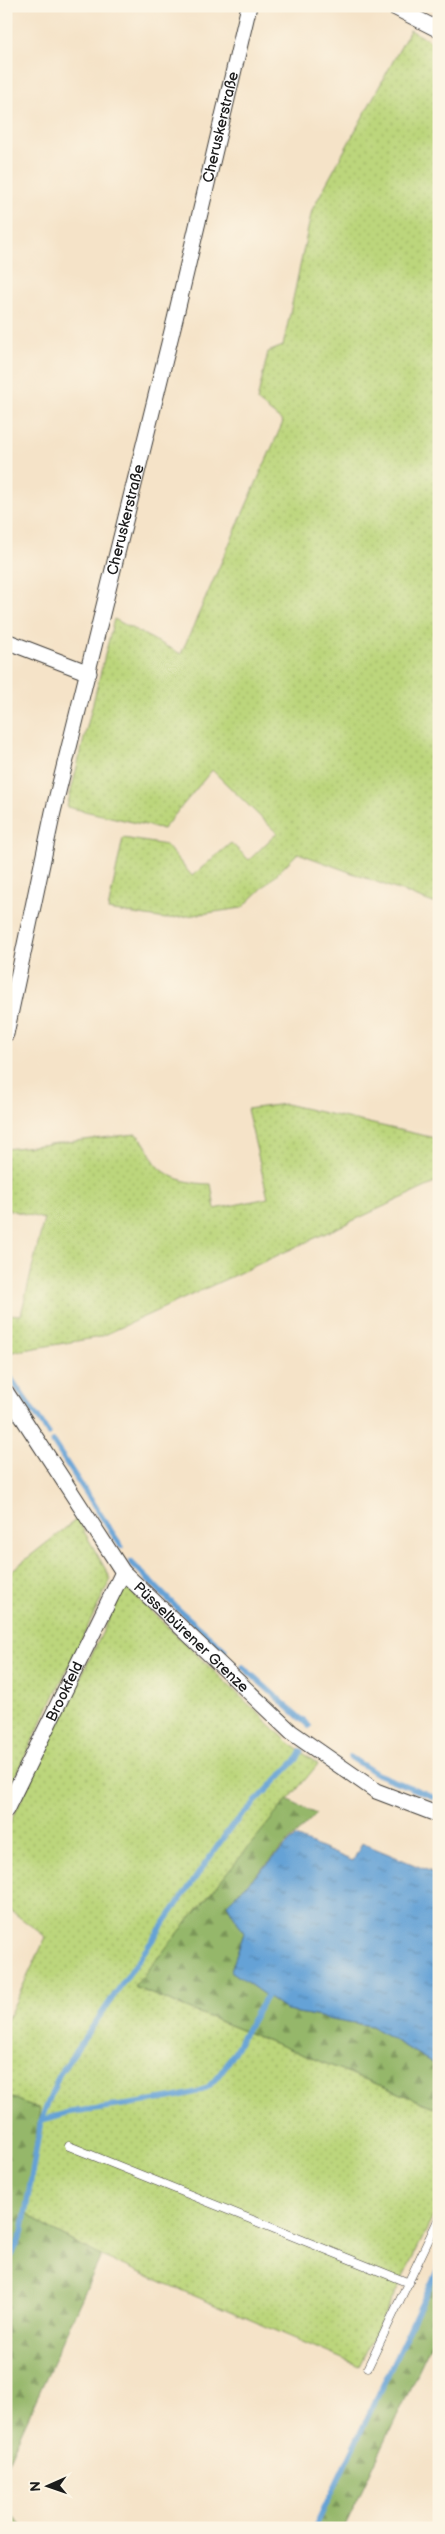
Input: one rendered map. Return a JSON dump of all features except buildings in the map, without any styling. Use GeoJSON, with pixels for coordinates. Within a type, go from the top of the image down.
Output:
{"type":"FeatureCollection","features":[{"type":"Feature","properties":{"kind":"street","name":"Cheruskerstraße"},"geometry":{"type":"LineString","coordinates":[[6,1034],[53,812],[89,673],[249,6]]}},
{"type":"Feature","properties":{"kind":"street"},"geometry":{"type":"LineString","coordinates":[[392,6],[439,30]]}},
{"type":"Feature","properties":{"kind":"street"},"geometry":{"type":"LineString","coordinates":[[6,641],[89,673]]}},
{"type":"Feature","properties":{"kind":"street","name":"Püsselbürener Grenze"},"geometry":{"type":"LineString","coordinates":[[6,1392],[123,1572],[291,1732],[376,1791],[439,1815]]}},
{"type":"Feature","properties":{"kind":"street","name":"Brookfeld"},"geometry":{"type":"LineString","coordinates":[[6,1810],[123,1572]]}},
{"type":"Feature","properties":{"kind":"lane"},"geometry":{"type":"LineString","coordinates":[[69,2146],[409,2283]]}},
{"type":"Feature","properties":{"kind":"lane"},"geometry":{"type":"LineString","coordinates":[[368,2367],[439,2218]]}},
{"type":"Feature","properties":{"kind":"green space"},"geometry":{"type":"Polygon","coordinates":[[[410,30],[439,46],[439,905],[298,853],[242,908],[166,919],[108,910],[123,838],[166,845],[192,876],[231,843],[249,860],[277,833],[212,770],[163,829],[67,807],[114,619],[181,654],[283,422],[257,401],[268,352],[283,346],[312,210],[410,30]]]}},
{"type":"Feature","properties":{"kind":"green space"},"geometry":{"type":"Polygon","coordinates":[[[285,1104],[439,1139],[439,1181],[100,1337],[6,1353],[6,1314],[21,1315],[44,1219],[6,1209],[6,1149],[136,1134],[159,1167],[170,1175],[183,1180],[211,1184],[215,1209],[268,1198],[247,1109],[285,1104]]]}},
{"type":"Feature","properties":{"kind":"green space"},"geometry":{"type":"Polygon","coordinates":[[[77,1519],[111,1579],[6,1795],[6,1575],[77,1519]]]}},
{"type":"Feature","properties":{"kind":"green space"},"geometry":{"type":"Polygon","coordinates":[[[125,1586],[288,1742],[318,1764],[134,1987],[439,2109],[439,2205],[359,2366],[101,2256],[44,2226],[25,2211],[39,2109],[6,2095],[6,2022],[46,1937],[6,1907],[6,1831],[125,1586]]]}},
{"type":"Feature","properties":{"kind":"green space"},"geometry":{"type":"Polygon","coordinates":[[[287,1800],[316,1814],[227,1904],[244,1933],[231,1971],[287,2011],[371,2026],[439,2067],[439,2109],[134,1987],[287,1800]]]}},
{"type":"Feature","properties":{"kind":"green space"},"geometry":{"type":"Polygon","coordinates":[[[6,2095],[40,2109],[25,2211],[44,2226],[101,2256],[6,2466],[6,2095]]]}},
{"type":"Feature","properties":{"kind":"green space"},"geometry":{"type":"Polygon","coordinates":[[[439,2266],[439,2327],[344,2528],[317,2528],[439,2266]]]}},
{"type":"Feature","properties":{"kind":"green space"},"geometry":{"type":"Polygon","coordinates":[[[6,2510],[24,2528],[6,2528],[6,2510]]]}},
{"type":"Feature","properties":{"kind":"water"},"geometry":{"type":"Polygon","coordinates":[[[295,1837],[353,1861],[362,1843],[439,1875],[439,2067],[371,2026],[287,2011],[231,1971],[244,1933],[227,1904],[295,1837]]]}},
{"type":"Feature","properties":{"kind":"waterway"},"geometry":{"type":"LineString","coordinates":[[6,1371],[49,1434]]}},
{"type":"Feature","properties":{"kind":"waterway"},"geometry":{"type":"LineString","coordinates":[[53,1442],[121,1546]]}},
{"type":"Feature","properties":{"kind":"waterway"},"geometry":{"type":"LineString","coordinates":[[131,1562],[177,1608],[225,1650]]}},
{"type":"Feature","properties":{"kind":"waterway"},"geometry":{"type":"LineString","coordinates":[[243,1667],[309,1726]]}},
{"type":"Feature","properties":{"kind":"waterway"},"geometry":{"type":"LineString","coordinates":[[7,2267],[22,2233],[41,2120],[59,2075],[230,1828],[297,1759],[301,1751]]}},
{"type":"Feature","properties":{"kind":"waterway"},"geometry":{"type":"LineString","coordinates":[[350,1757],[377,1774],[439,1799]]}},
{"type":"Feature","properties":{"kind":"waterway"},"geometry":{"type":"LineString","coordinates":[[41,2120],[71,2112],[186,2095],[209,2086],[226,2065],[267,1996]]}},
{"type":"Feature","properties":{"kind":"waterway"},"geometry":{"type":"LineString","coordinates":[[315,2528],[439,2267]]}}]}
